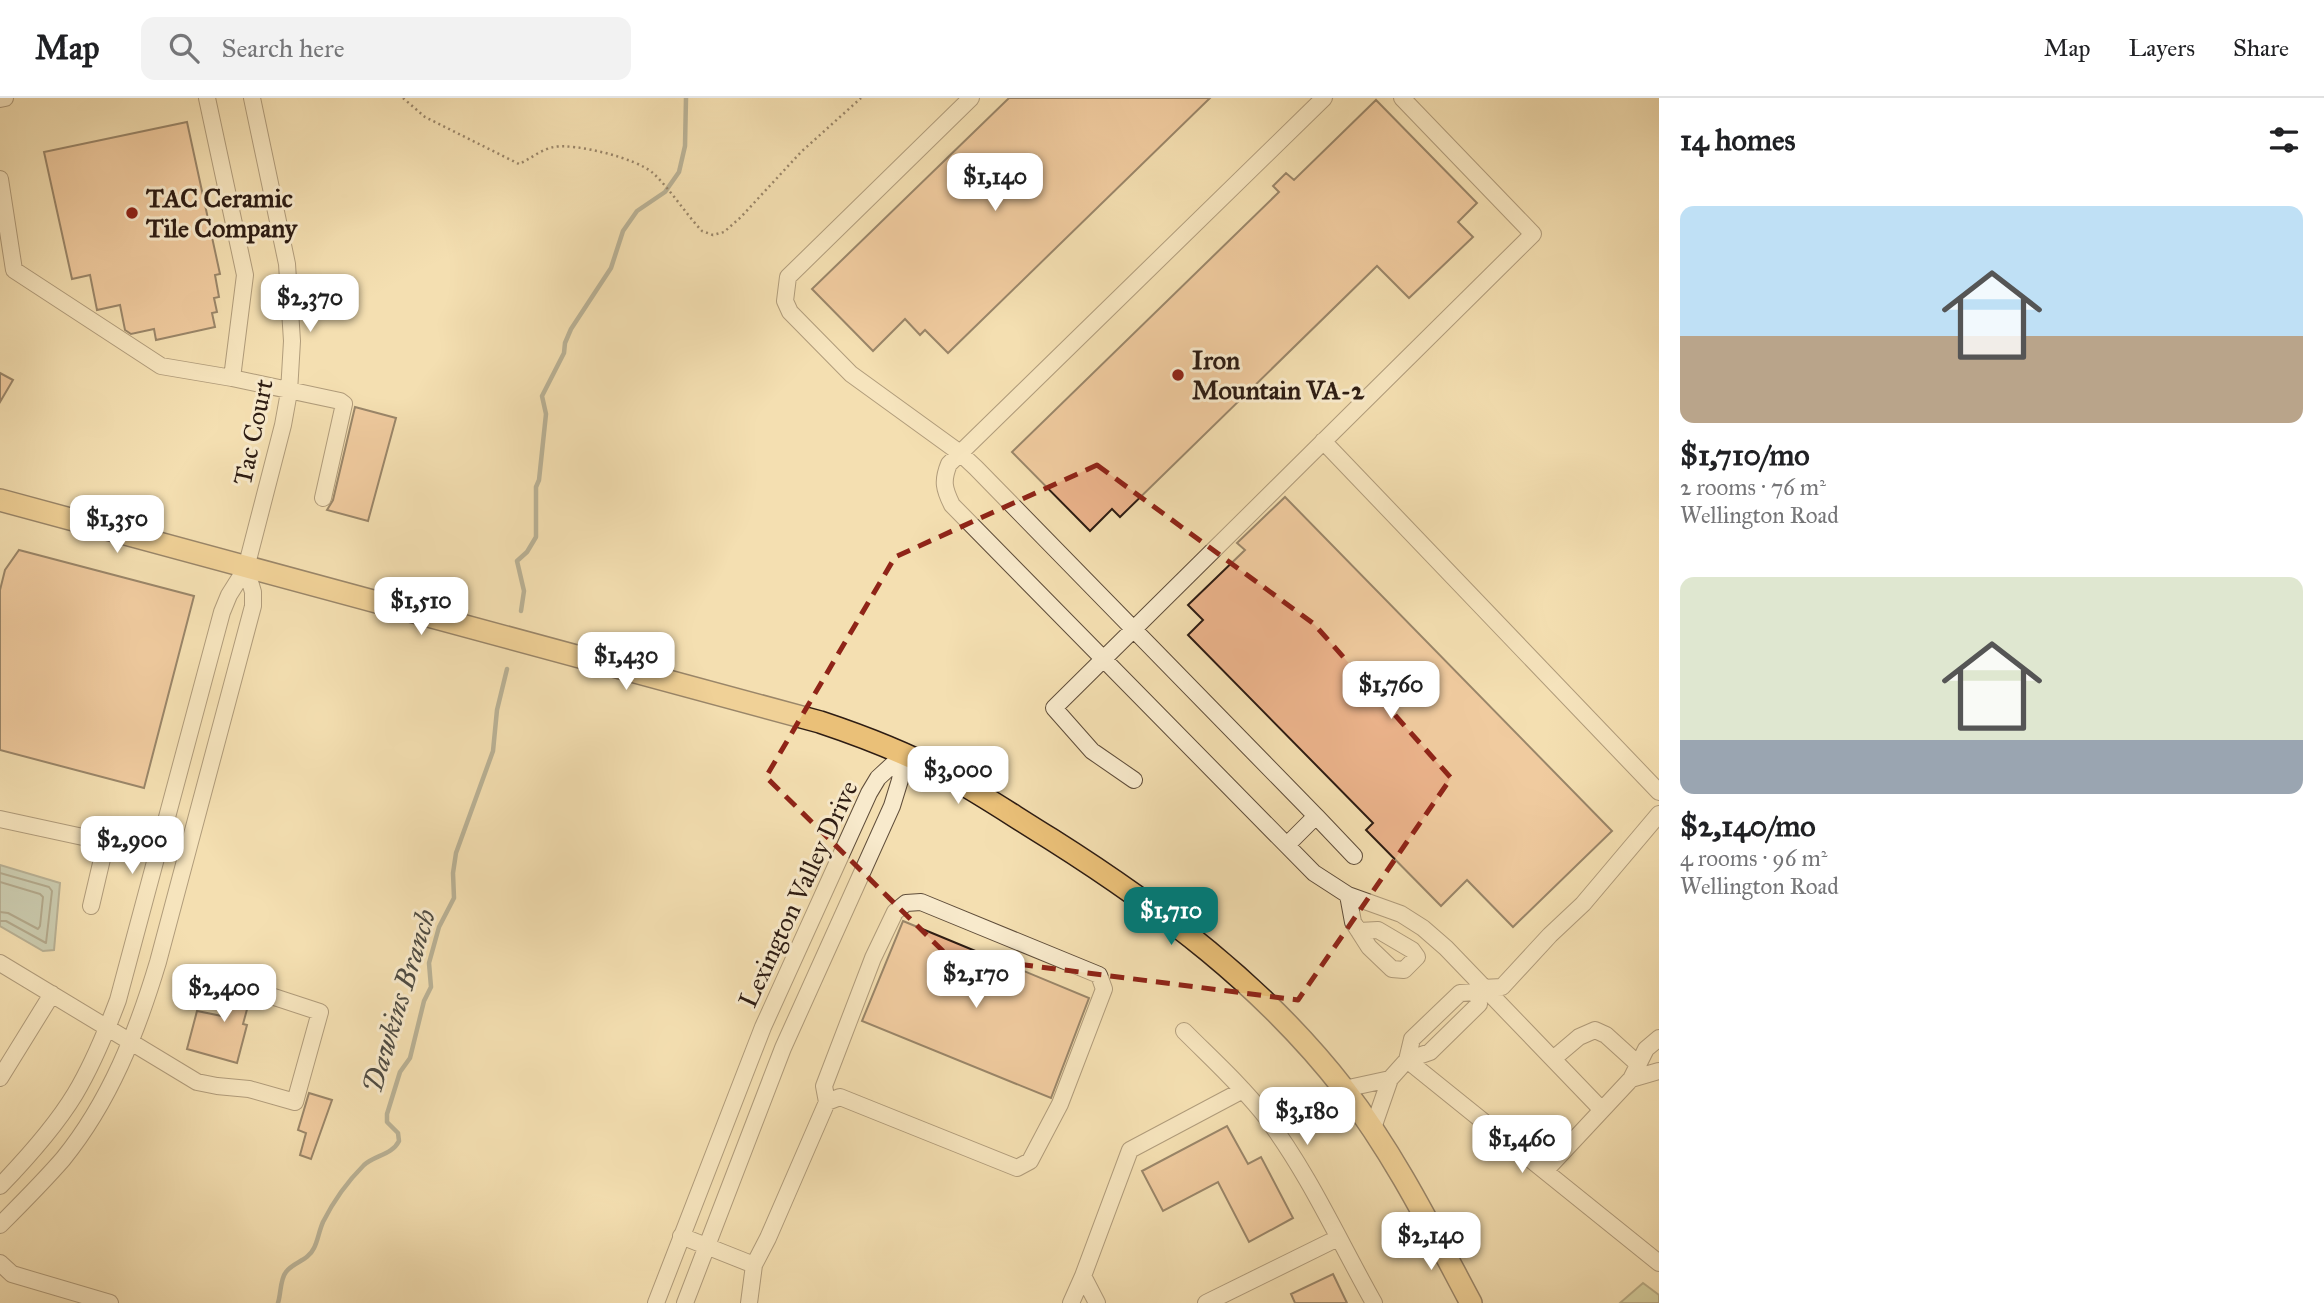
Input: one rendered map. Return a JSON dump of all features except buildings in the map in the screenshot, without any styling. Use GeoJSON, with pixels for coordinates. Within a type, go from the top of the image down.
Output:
{"type":"FeatureCollection","features":[{"type":"Feature","properties":{"kind":"main road"},"geometry":{"type":"LineString","coordinates":[[0,500],[820,722],[904,754],[943,773],[1120,884],[1189,934],[1260,998],[1311,1051],[1373,1128],[1408,1186],[1471,1303]]}},
{"type":"Feature","properties":{"kind":"street"},"geometry":{"type":"LineString","coordinates":[[207,98],[245,275],[232,378]]}},
{"type":"Feature","properties":{"kind":"street","name":"Tac Court"},"geometry":{"type":"LineString","coordinates":[[247,568],[289,392],[292,341],[287,264],[252,98]]}},
{"type":"Feature","properties":{"kind":"street"},"geometry":{"type":"LineString","coordinates":[[971,98],[789,277],[785,301],[790,312],[851,374],[960,453],[1354,856]]}},
{"type":"Feature","properties":{"kind":"street"},"geometry":{"type":"LineString","coordinates":[[1324,98],[948,464],[943,477],[943,487],[952,505],[1314,873],[1348,895],[1401,914],[1423,928],[1480,994],[1553,1059],[1602,1110]]}},
{"type":"Feature","properties":{"kind":"street"},"geometry":{"type":"LineString","coordinates":[[1133,780],[1093,751],[1054,708],[1533,234],[1402,98]]}},
{"type":"Feature","properties":{"kind":"street"},"geometry":{"type":"LineString","coordinates":[[0,179],[14,270],[161,366],[232,378],[344,404],[323,498]]}},
{"type":"Feature","properties":{"kind":"street"},"geometry":{"type":"LineString","coordinates":[[1323,441],[1659,792]]}},
{"type":"Feature","properties":{"kind":"street"},"geometry":{"type":"LineString","coordinates":[[0,1186],[37,1145],[68,1104],[108,1028],[118,1000],[222,612],[229,595],[247,568]]}},
{"type":"Feature","properties":{"kind":"street"},"geometry":{"type":"LineString","coordinates":[[0,1225],[39,1187],[65,1156],[108,1090],[131,1042],[158,962],[253,606],[253,592],[247,568]]}},
{"type":"Feature","properties":{"kind":"street","name":"Lexington Valley Drive"},"geometry":{"type":"LineString","coordinates":[[656,1303],[763,1027],[869,793],[884,771],[904,754]]}},
{"type":"Feature","properties":{"kind":"street","name":"Lexington Valley Drive"},"geometry":{"type":"LineString","coordinates":[[685,1303],[783,1048],[892,806],[904,754]]}},
{"type":"Feature","properties":{"kind":"street"},"geometry":{"type":"LineString","coordinates":[[1373,1128],[1390,1079],[1407,1060],[1412,1039],[1460,993],[1480,994],[1503,987],[1550,935],[1583,904],[1659,814]]}},
{"type":"Feature","properties":{"kind":"street"},"geometry":{"type":"LineString","coordinates":[[1287,845],[1316,816]]}},
{"type":"Feature","properties":{"kind":"street"},"geometry":{"type":"LineString","coordinates":[[0,818],[106,842],[91,906]]}},
{"type":"Feature","properties":{"kind":"street"},"geometry":{"type":"LineString","coordinates":[[1348,895],[1353,922],[1359,931]]}},
{"type":"Feature","properties":{"kind":"street"},"geometry":{"type":"LineString","coordinates":[[749,1303],[754,1265],[827,1102],[824,1086],[864,982],[895,912],[906,903],[921,902],[1099,975],[1104,989],[1060,1104],[1030,1161],[1017,1168],[840,1097],[827,1102]]}},
{"type":"Feature","properties":{"kind":"street"},"geometry":{"type":"LineString","coordinates":[[0,963],[198,1082],[249,1089],[295,1102],[320,1012],[262,993]]}},
{"type":"Feature","properties":{"kind":"street"},"geometry":{"type":"LineString","coordinates":[[0,1078],[52,994]]}},
{"type":"Feature","properties":{"kind":"street"},"geometry":{"type":"LineString","coordinates":[[1407,1060],[1430,1052],[1480,994]]}},
{"type":"Feature","properties":{"kind":"street"},"geometry":{"type":"LineString","coordinates":[[1553,1059],[1579,1037],[1595,1030],[1606,1035],[1635,1071],[1659,1072]]}},
{"type":"Feature","properties":{"kind":"street"},"geometry":{"type":"LineString","coordinates":[[1184,1031],[1243,1090],[1266,1118],[1374,1303]]}},
{"type":"Feature","properties":{"kind":"street"},"geometry":{"type":"LineString","coordinates":[[1545,1171],[1602,1110],[1635,1071],[1646,1049],[1659,1038]]}},
{"type":"Feature","properties":{"kind":"street"},"geometry":{"type":"LineString","coordinates":[[1407,1060],[1659,1263]]}},
{"type":"Feature","properties":{"kind":"street"},"geometry":{"type":"LineString","coordinates":[[1344,1089],[1390,1079]]}},
{"type":"Feature","properties":{"kind":"street"},"geometry":{"type":"LineString","coordinates":[[1070,1303],[1083,1276],[1130,1150],[1243,1090]]}},
{"type":"Feature","properties":{"kind":"street"},"geometry":{"type":"LineString","coordinates":[[681,1236],[754,1265]]}},
{"type":"Feature","properties":{"kind":"street"},"geometry":{"type":"LineString","coordinates":[[1206,1303],[1338,1238]]}},
{"type":"Feature","properties":{"kind":"street"},"geometry":{"type":"LineString","coordinates":[[0,1263],[12,1274],[110,1303]]}},
{"type":"Feature","properties":{"kind":"street"},"geometry":{"type":"LineString","coordinates":[[1083,1276],[1097,1303]]}},
{"type":"Feature","properties":{"kind":"path"},"geometry":{"type":"LineString","coordinates":[[404,98],[425,117],[519,164],[547,149],[570,147],[635,162],[652,172],[706,234],[718,235],[724,232],[801,152],[861,98]]}},
{"type":"Feature","properties":{"kind":"highlighted area"},"geometry":{"type":"Polygon","coordinates":[[[1097,465],[1314,624],[1451,778],[1298,1000],[947,955],[766,777],[895,557],[1097,465]]]}},
{"type":"Feature","properties":{"kind":"green space"},"geometry":{"type":"Polygon","coordinates":[[[1643,1283],[1659,1295],[1659,1303],[1620,1303],[1643,1283]]]}},
{"type":"Feature","properties":{"kind":"water"},"geometry":{"type":"Polygon","coordinates":[[[0,865],[60,883],[54,950],[43,951],[0,926],[0,865]]]}},
{"type":"Feature","properties":{"kind":"waterway","name":"Dawkins Branch"},"geometry":{"type":"LineString","coordinates":[[521,611],[524,591],[517,561],[527,552],[536,537],[536,487],[546,414],[542,396],[564,353],[571,329],[611,268],[623,231],[637,211],[665,192],[679,172],[685,146],[686,98]]}},
{"type":"Feature","properties":{"kind":"waterway","name":"Dawkins Branch"},"geometry":{"type":"LineString","coordinates":[[278,1303],[284,1275],[311,1252],[331,1207],[347,1185],[364,1165],[388,1152],[399,1141],[398,1133],[387,1122],[387,1114],[400,1072],[410,1058],[424,1001],[431,987],[429,963],[439,927],[454,898],[453,873],[456,853],[493,751],[497,710],[507,669]]}},
{"type":"Feature","properties":{"kind":"place","name":"TAC Ceramic Tile Company"},"geometry":{"type":"Point","coordinates":[132,213]}},
{"type":"Feature","properties":{"kind":"place","name":"Iron Mountain VA-2"},"geometry":{"type":"Point","coordinates":[1178,375]}}]}
